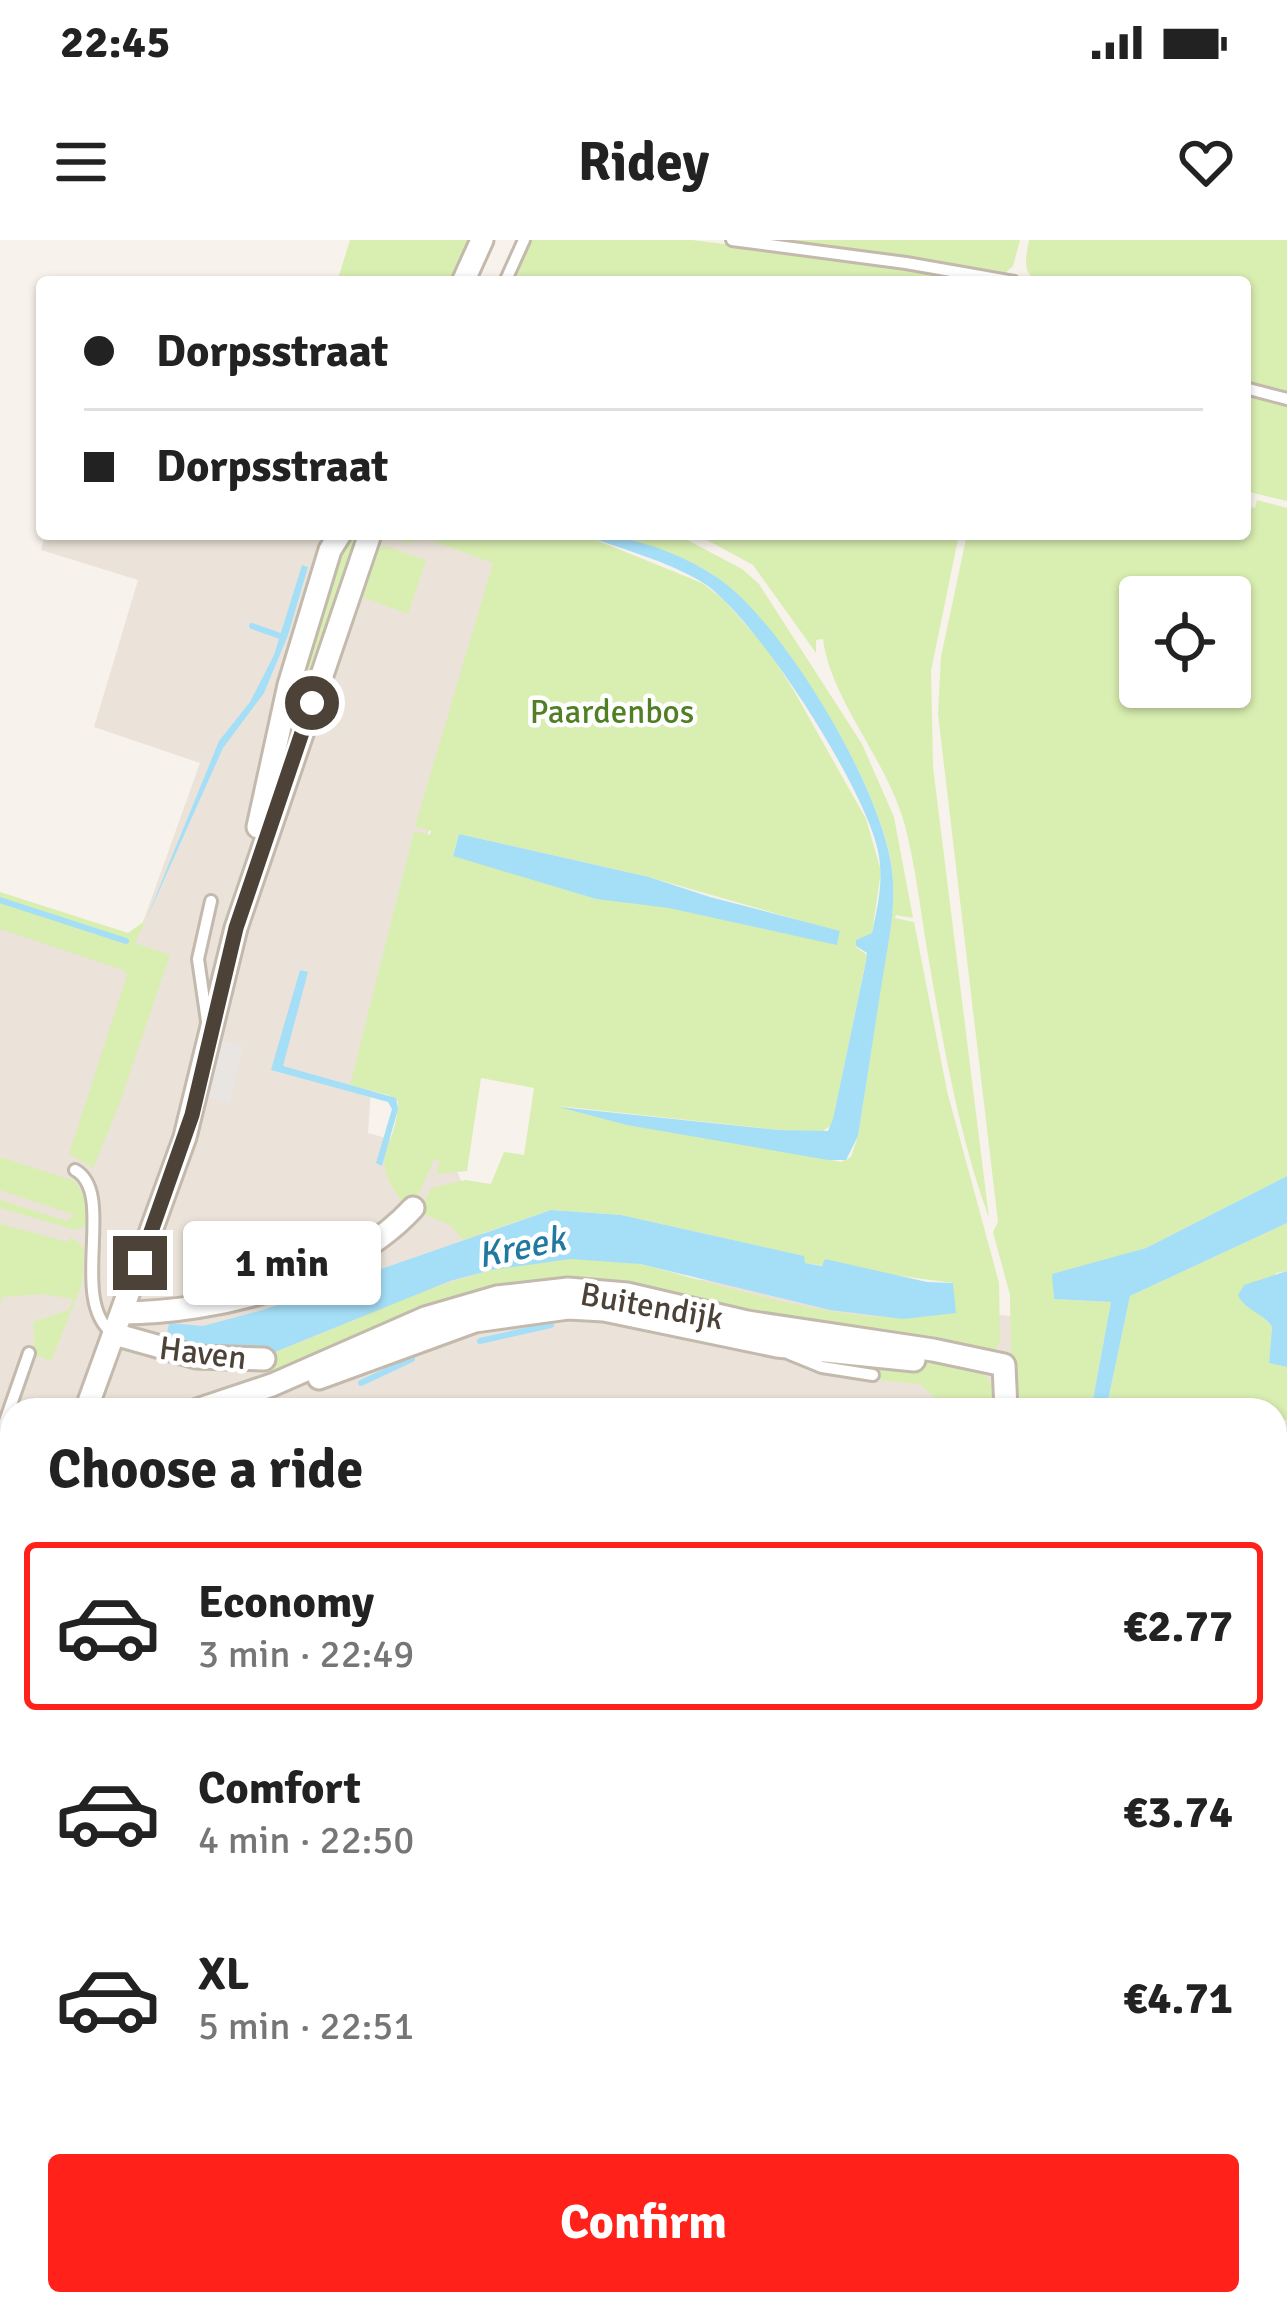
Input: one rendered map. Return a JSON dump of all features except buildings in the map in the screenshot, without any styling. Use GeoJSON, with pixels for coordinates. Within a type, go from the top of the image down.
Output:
{"type":"FeatureCollection","features":[{"type":"Feature","properties":{"kind":"street"},"geometry":{"type":"LineString","coordinates":[[466,276],[482,240]]}},
{"type":"Feature","properties":{"kind":"street"},"geometry":{"type":"LineString","coordinates":[[248,893],[289,685],[337,540]]}},
{"type":"Feature","properties":{"kind":"street"},"geometry":{"type":"LineString","coordinates":[[91,1398],[185,1137],[248,893],[368,540]]}},
{"type":"Feature","properties":{"kind":"street","name":"Haven"},"geometry":{"type":"LineString","coordinates":[[118,1324],[148,1313],[212,1306],[287,1283],[375,1242],[413,1208]]}},
{"type":"Feature","properties":{"kind":"street","name":"Buitendijk"},"geometry":{"type":"LineString","coordinates":[[232,1398],[452,1309],[508,1295],[568,1289],[626,1294],[747,1322],[1004,1365],[1005,1398]]}},
{"type":"Feature","properties":{"kind":"street","name":"Buitendijk"},"geometry":{"type":"LineString","coordinates":[[272,1385],[321,1377],[475,1321],[540,1309],[604,1310],[777,1346],[905,1360],[974,1360]]}},
{"type":"Feature","properties":{"kind":"street","name":"Haven"},"geometry":{"type":"LineString","coordinates":[[142,1344],[148,1313]]}},
{"type":"Feature","properties":{"kind":"street","name":"Haven"},"geometry":{"type":"LineString","coordinates":[[118,1324],[142,1344],[210,1359],[264,1359]]}},
{"type":"Feature","properties":{"kind":"lane"},"geometry":{"type":"LineString","coordinates":[[508,276],[524,240]]}},
{"type":"Feature","properties":{"kind":"lane"},"geometry":{"type":"LineString","coordinates":[[732,240],[982,276]]}},
{"type":"Feature","properties":{"kind":"lane"},"geometry":{"type":"LineString","coordinates":[[1251,389],[1287,398]]}},
{"type":"Feature","properties":{"kind":"lane"},"geometry":{"type":"LineString","coordinates":[[210,1038],[198,959],[211,901]]}},
{"type":"Feature","properties":{"kind":"lane"},"geometry":{"type":"LineString","coordinates":[[74,1170],[91,1187],[89,1251],[102,1322],[118,1324]]}},
{"type":"Feature","properties":{"kind":"lane","name":"Buitendijk"},"geometry":{"type":"LineString","coordinates":[[777,1346],[811,1364],[873,1375]]}},
{"type":"Feature","properties":{"kind":"lane"},"geometry":{"type":"LineString","coordinates":[[13,1398],[29,1353]]}},
{"type":"Feature","properties":{"kind":"shaded area"},"geometry":{"type":"Polygon","coordinates":[[[44,540],[503,540],[500,609],[423,850],[375,1034],[368,1133],[451,1156],[491,1255],[1027,1318],[1028,1398],[0,1398],[0,894],[138,936],[200,763],[94,727],[138,580],[41,550],[44,540]]]}},
{"type":"Feature","properties":{"kind":"shaded area"},"geometry":{"type":"Polygon","coordinates":[[[219,1040],[243,1046],[230,1103],[206,1097],[219,1040]]]}},
{"type":"Feature","properties":{"kind":"green space"},"geometry":{"type":"Polygon","coordinates":[[[350,240],[474,240],[457,276],[339,276],[350,240]]]}},
{"type":"Feature","properties":{"kind":"green space"},"geometry":{"type":"Polygon","coordinates":[[[531,240],[692,240],[957,276],[515,276],[531,240]]]}},
{"type":"Feature","properties":{"kind":"green space"},"geometry":{"type":"Polygon","coordinates":[[[784,240],[1020,240],[1013,266],[1005,273],[784,240]]]}},
{"type":"Feature","properties":{"kind":"green space"},"geometry":{"type":"Polygon","coordinates":[[[1029,240],[1287,240],[1287,393],[1251,384],[1251,276],[1031,276],[1026,260],[1029,240]]]}},
{"type":"Feature","properties":{"kind":"green space"},"geometry":{"type":"Polygon","coordinates":[[[1251,395],[1287,404],[1287,501],[1251,492],[1251,395]]]}},
{"type":"Feature","properties":{"kind":"green space"},"geometry":{"type":"Polygon","coordinates":[[[1257,500],[1287,508],[1287,1176],[1146,1248],[1053,1275],[1054,1299],[1111,1302],[1093,1398],[1012,1398],[1010,1295],[993,1232],[998,1222],[938,714],[941,657],[966,540],[1251,540],[1251,507],[1257,500]]]}},
{"type":"Feature","properties":{"kind":"green space"},"geometry":{"type":"Polygon","coordinates":[[[343,540],[362,540],[265,824],[279,740],[343,540]]]}},
{"type":"Feature","properties":{"kind":"green space","name":"Paardenbos"},"geometry":{"type":"Polygon","coordinates":[[[430,540],[596,540],[702,583],[724,600],[768,650],[794,691],[866,819],[881,871],[872,933],[856,940],[856,947],[867,955],[832,1125],[821,1132],[779,1130],[559,1106],[841,1162],[851,1157],[858,1136],[892,918],[888,846],[874,805],[828,715],[771,632],[715,576],[631,540],[687,540],[742,569],[759,584],[862,744],[894,817],[913,918],[895,918],[914,922],[947,1091],[999,1283],[1000,1342],[991,1356],[631,1292],[266,1384],[270,1354],[433,1288],[516,1265],[559,1259],[628,1262],[860,1315],[955,1312],[953,1283],[805,1263],[803,1256],[621,1215],[551,1210],[463,1240],[450,1225],[420,1213],[431,1188],[465,1180],[491,1184],[504,1152],[524,1155],[534,1088],[481,1078],[467,1171],[436,1174],[440,1161],[434,1159],[419,1194],[404,1205],[392,1187],[384,1162],[398,1101],[350,1085],[414,831],[430,835],[431,831],[415,826],[493,563],[430,540]],[[459,834],[453,855],[596,899],[657,905],[837,944],[840,932],[649,877],[459,834]]]}},
{"type":"Feature","properties":{"kind":"green space"},"geometry":{"type":"Polygon","coordinates":[[[707,540],[958,540],[931,671],[933,767],[989,1218],[952,1085],[904,822],[836,684],[823,639],[816,640],[816,653],[753,565],[707,540]]]}},
{"type":"Feature","properties":{"kind":"green space"},"geometry":{"type":"Polygon","coordinates":[[[388,547],[426,560],[408,614],[356,595],[375,548],[388,547]]]}},
{"type":"Feature","properties":{"kind":"green space"},"geometry":{"type":"Polygon","coordinates":[[[0,892],[128,933],[146,920],[135,943],[170,955],[93,1168],[69,1154],[127,975],[0,929],[0,892]]]}},
{"type":"Feature","properties":{"kind":"green space"},"geometry":{"type":"Polygon","coordinates":[[[0,1157],[75,1181],[88,1202],[85,1226],[75,1230],[0,1208],[0,1200],[67,1221],[75,1215],[0,1190],[0,1157]]]}},
{"type":"Feature","properties":{"kind":"green space"},"geometry":{"type":"Polygon","coordinates":[[[1287,1223],[1287,1271],[1276,1273],[1259,1312],[1272,1327],[1269,1363],[1287,1367],[1287,1398],[1109,1398],[1130,1296],[1287,1223]]]}},
{"type":"Feature","properties":{"kind":"green space"},"geometry":{"type":"Polygon","coordinates":[[[0,1224],[68,1242],[71,1237],[84,1248],[82,1284],[51,1361],[35,1355],[33,1322],[69,1310],[73,1299],[44,1294],[2,1297],[0,1306],[0,1224]]]}},
{"type":"Feature","properties":{"kind":"green space"},"geometry":{"type":"Polygon","coordinates":[[[803,1357],[965,1365],[989,1381],[996,1398],[934,1398],[920,1384],[844,1377],[803,1357]]]}},
{"type":"Feature","properties":{"kind":"water"},"geometry":{"type":"Polygon","coordinates":[[[598,540],[630,540],[670,553],[718,578],[745,601],[830,717],[874,807],[888,848],[893,907],[888,945],[858,1136],[846,1160],[627,1125],[559,1107],[828,1131],[866,961],[867,953],[856,946],[856,940],[872,933],[878,902],[880,862],[869,823],[805,706],[725,601],[702,582],[598,540]]]}},
{"type":"Feature","properties":{"kind":"water"},"geometry":{"type":"Polygon","coordinates":[[[302,565],[308,567],[288,635],[264,693],[223,748],[146,920],[219,741],[250,702],[274,655],[302,565]]]}},
{"type":"Feature","properties":{"kind":"water"},"geometry":{"type":"Polygon","coordinates":[[[459,834],[649,877],[840,931],[837,945],[669,908],[596,899],[453,856],[459,834]]]}},
{"type":"Feature","properties":{"kind":"water"},"geometry":{"type":"Polygon","coordinates":[[[300,970],[308,972],[283,1066],[396,1098],[398,1109],[382,1166],[376,1163],[392,1109],[388,1102],[271,1070],[300,970]]]}},
{"type":"Feature","properties":{"kind":"water"},"geometry":{"type":"Polygon","coordinates":[[[1287,1176],[1287,1223],[1130,1296],[1109,1398],[1093,1398],[1111,1302],[1054,1299],[1052,1274],[1146,1248],[1287,1176]]]}},
{"type":"Feature","properties":{"kind":"water","name":"Kreek"},"geometry":{"type":"Polygon","coordinates":[[[551,1210],[621,1215],[804,1256],[805,1263],[822,1266],[825,1259],[927,1282],[953,1283],[956,1313],[903,1319],[830,1310],[640,1264],[570,1259],[450,1281],[270,1354],[204,1349],[166,1339],[169,1323],[203,1326],[263,1310],[551,1210]]]}},
{"type":"Feature","properties":{"kind":"water"},"geometry":{"type":"Polygon","coordinates":[[[1287,1271],[1287,1367],[1269,1363],[1272,1327],[1238,1295],[1244,1285],[1287,1271]]]}},
{"type":"Feature","properties":{"kind":"waterway"},"geometry":{"type":"LineString","coordinates":[[252,626],[283,637]]}},
{"type":"Feature","properties":{"kind":"waterway"},"geometry":{"type":"LineString","coordinates":[[0,900],[126,941]]}},
{"type":"Feature","properties":{"kind":"waterway"},"geometry":{"type":"LineString","coordinates":[[480,1341],[551,1325]]}},
{"type":"Feature","properties":{"kind":"waterway"},"geometry":{"type":"LineString","coordinates":[[361,1383],[412,1359]]}},
{"type":"Feature","properties":{"kind":"route"},"geometry":{"type":"LineString","coordinates":[[140,1263],[192,1115],[236,928],[312,703]]}}]}
